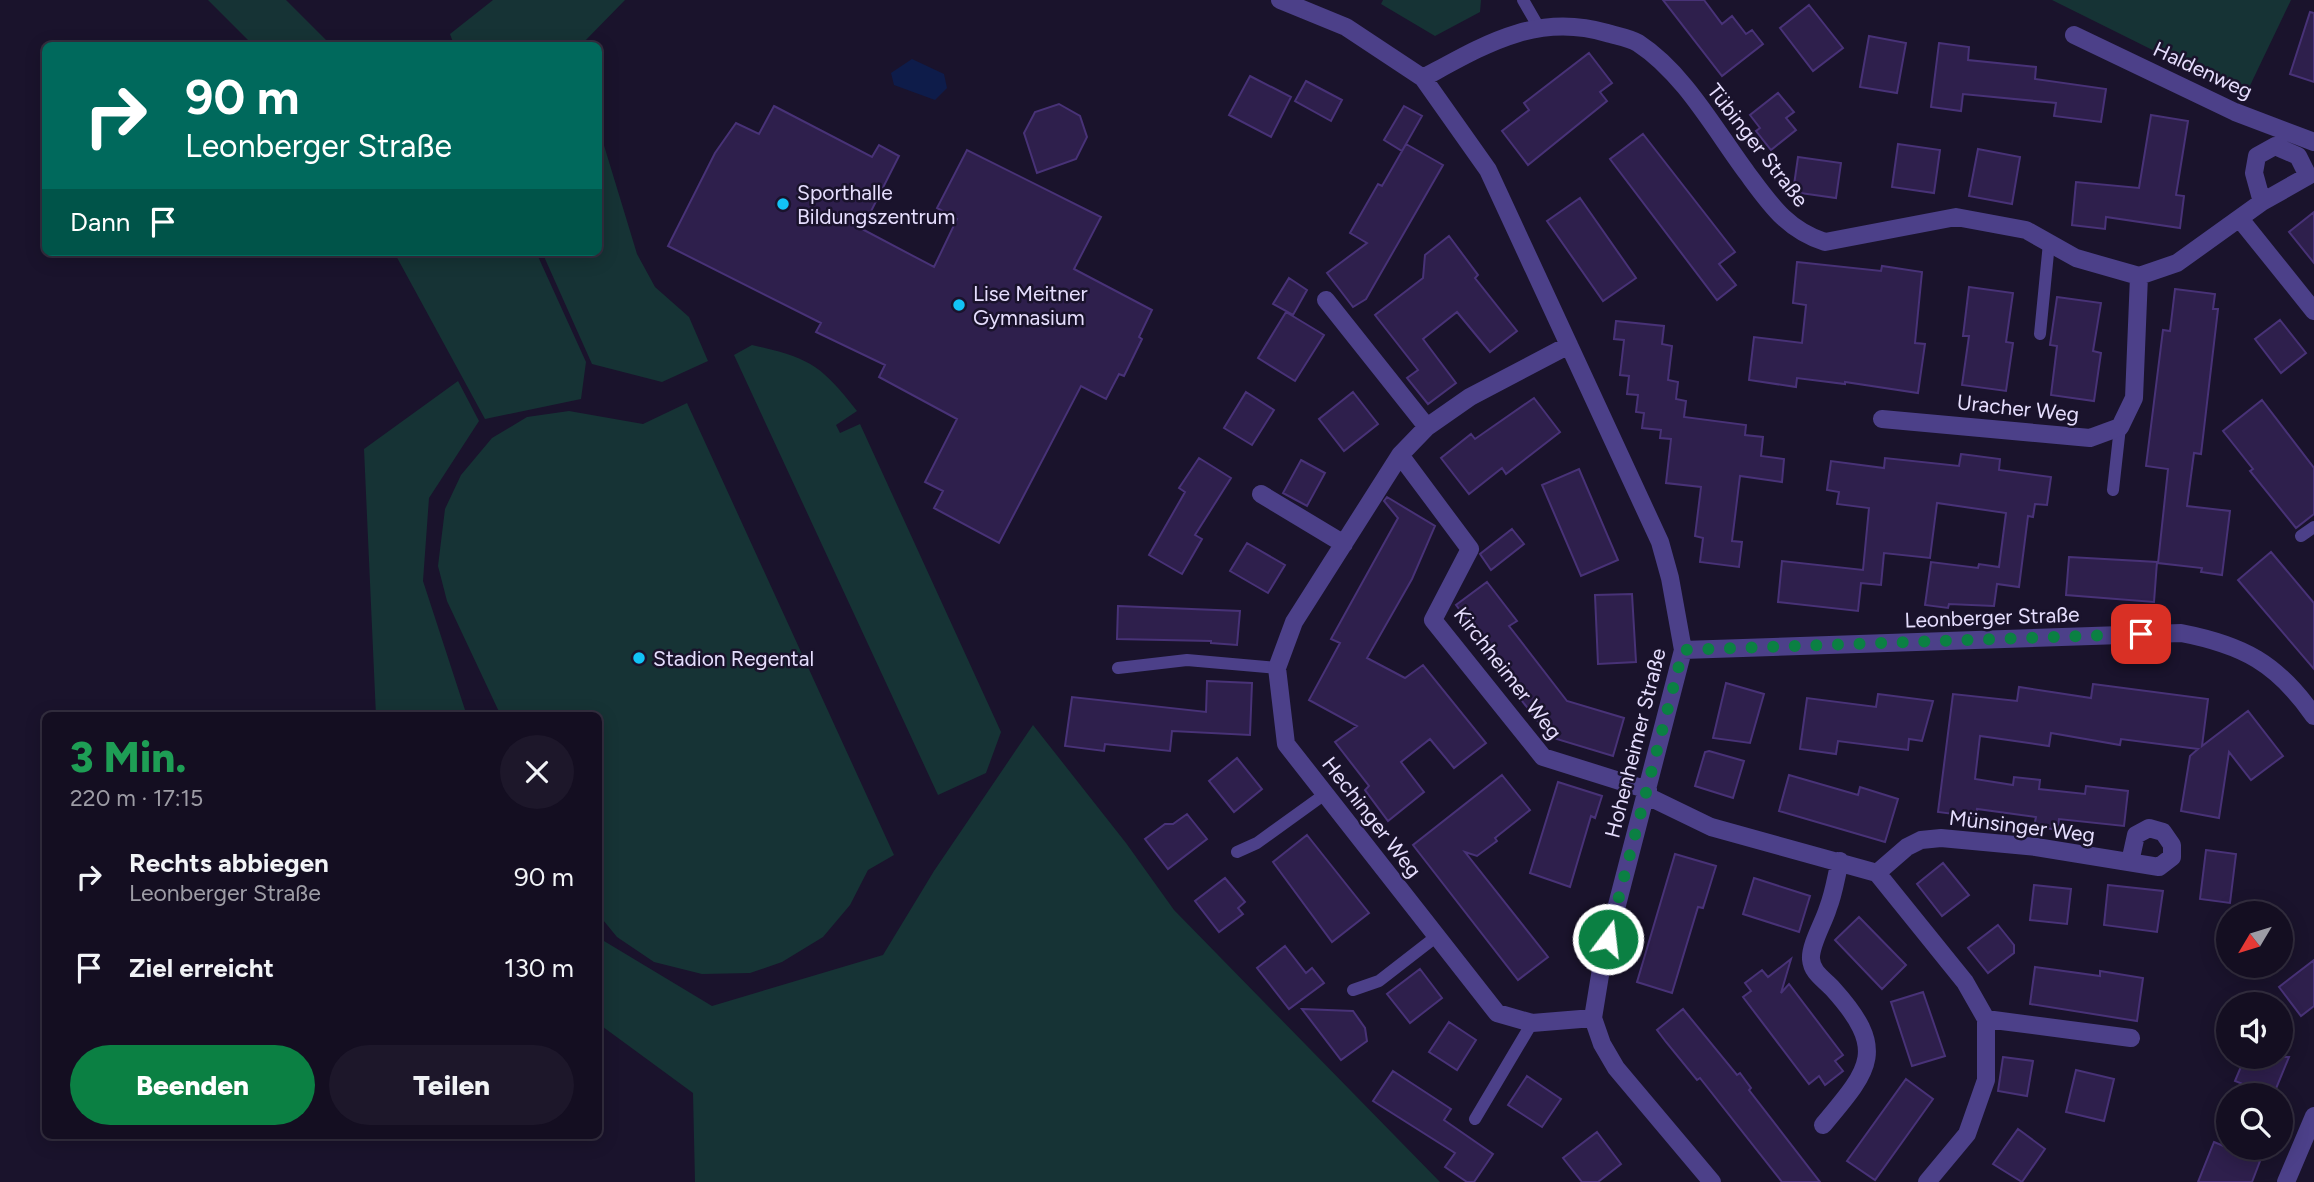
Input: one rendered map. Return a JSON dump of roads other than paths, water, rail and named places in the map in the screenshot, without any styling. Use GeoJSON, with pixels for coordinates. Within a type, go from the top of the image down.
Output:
{"type":"FeatureCollection","features":[{"type":"Feature","properties":{"kind":"street"},"geometry":{"type":"LineString","coordinates":[[1280,0],[1346,27],[1423,78]]}},
{"type":"Feature","properties":{"kind":"street","name":"Tübinger Straße"},"geometry":{"type":"LineString","coordinates":[[1423,78],[1483,45],[1538,26],[1581,25],[1637,42],[1679,80],[1781,219],[1806,236],[1825,242],[1956,217],[2026,230],[2076,258],[2139,276]]}},
{"type":"Feature","properties":{"kind":"street","name":"Haldenweg"},"geometry":{"type":"LineString","coordinates":[[2074,36],[2235,112],[2314,142]]}},
{"type":"Feature","properties":{"kind":"street","name":"Hohenheimer Straße"},"geometry":{"type":"LineString","coordinates":[[1423,78],[1488,170],[1660,542],[1670,578],[1683,650],[1602,963],[1593,1018]]}},
{"type":"Feature","properties":{"kind":"street"},"geometry":{"type":"LineString","coordinates":[[2120,427],[2134,398],[2139,276],[2177,263],[2262,202]]}},
{"type":"Feature","properties":{"kind":"street"},"geometry":{"type":"LineString","coordinates":[[2241,219],[2314,311]]}},
{"type":"Feature","properties":{"kind":"street"},"geometry":{"type":"LineString","coordinates":[[1326,300],[1427,427]]}},
{"type":"Feature","properties":{"kind":"street","name":"Hechinger Weg"},"geometry":{"type":"LineString","coordinates":[[1569,345],[1470,397],[1427,427],[1401,455],[1294,622],[1277,668],[1286,744],[1497,1013],[1532,1023],[1593,1018]]}},
{"type":"Feature","properties":{"kind":"street","name":"Uracher Weg"},"geometry":{"type":"LineString","coordinates":[[1882,419],[2090,438],[2120,427]]}},
{"type":"Feature","properties":{"kind":"street","name":"Kirchheimer Weg"},"geometry":{"type":"LineString","coordinates":[[1401,455],[1470,548],[1433,620],[1543,757],[1647,793]]}},
{"type":"Feature","properties":{"kind":"street"},"geometry":{"type":"LineString","coordinates":[[1261,494],[1344,544]]}},
{"type":"Feature","properties":{"kind":"street","name":"Leonberger Straße"},"geometry":{"type":"LineString","coordinates":[[1683,650],[2181,633],[2218,640],[2251,655],[2284,678],[2314,716]]}},
{"type":"Feature","properties":{"kind":"street"},"geometry":{"type":"LineString","coordinates":[[1647,793],[1711,827],[1877,873],[1965,982],[1986,1019],[1986,1080],[1967,1134],[1927,1182]]}},
{"type":"Feature","properties":{"kind":"street","name":"Münsinger Weg"},"geometry":{"type":"LineString","coordinates":[[1877,873],[1907,847],[1922,840],[1941,838],[2036,847],[2130,863]]}},
{"type":"Feature","properties":{"kind":"street"},"geometry":{"type":"LineString","coordinates":[[1823,1125],[1855,1087],[1869,1059],[1866,1039],[1858,1021],[1815,972],[1810,957],[1829,906],[1840,861]]}},
{"type":"Feature","properties":{"kind":"street"},"geometry":{"type":"LineString","coordinates":[[1593,1018],[1602,1044],[1616,1068],[1706,1179]]}},
{"type":"Feature","properties":{"kind":"street"},"geometry":{"type":"LineString","coordinates":[[1986,1019],[2131,1038]]}},
{"type":"Feature","properties":{"kind":"street"},"geometry":{"type":"LineString","coordinates":[[2286,1182],[2314,1116]]}},
{"type":"Feature","properties":{"kind":"lane"},"geometry":{"type":"LineString","coordinates":[[1523,0],[1538,26]]}},
{"type":"Feature","properties":{"kind":"lane"},"geometry":{"type":"LineString","coordinates":[[2040,334],[2049,243]]}},
{"type":"Feature","properties":{"kind":"lane"},"geometry":{"type":"LineString","coordinates":[[2113,490],[2120,427]]}},
{"type":"Feature","properties":{"kind":"lane"},"geometry":{"type":"LineString","coordinates":[[2301,536],[2314,527]]}},
{"type":"Feature","properties":{"kind":"lane"},"geometry":{"type":"LineString","coordinates":[[1118,667],[1187,660],[1277,668]]}},
{"type":"Feature","properties":{"kind":"lane"},"geometry":{"type":"LineString","coordinates":[[1237,852],[1257,843],[1325,794]]}},
{"type":"Feature","properties":{"kind":"lane"},"geometry":{"type":"LineString","coordinates":[[1353,990],[1380,981],[1437,936]]}},
{"type":"Feature","properties":{"kind":"lane"},"geometry":{"type":"LineString","coordinates":[[1475,1119],[1532,1023]]}},
{"type":"Feature","properties":{"kind":"water"},"geometry":{"type":"Polygon","coordinates":[[[912,59],[944,74],[947,88],[935,100],[894,85],[891,73],[912,59]]]}},
{"type":"Feature","properties":{"kind":"place","name":"Sporthalle Bildungszentrum"},"geometry":{"type":"Point","coordinates":[783,204]}},
{"type":"Feature","properties":{"kind":"place","name":"Lise Meitner Gymnasium"},"geometry":{"type":"Point","coordinates":[959,305]}},
{"type":"Feature","properties":{"kind":"place","name":"Stadion Regental"},"geometry":{"type":"Point","coordinates":[639,658]}}]}
